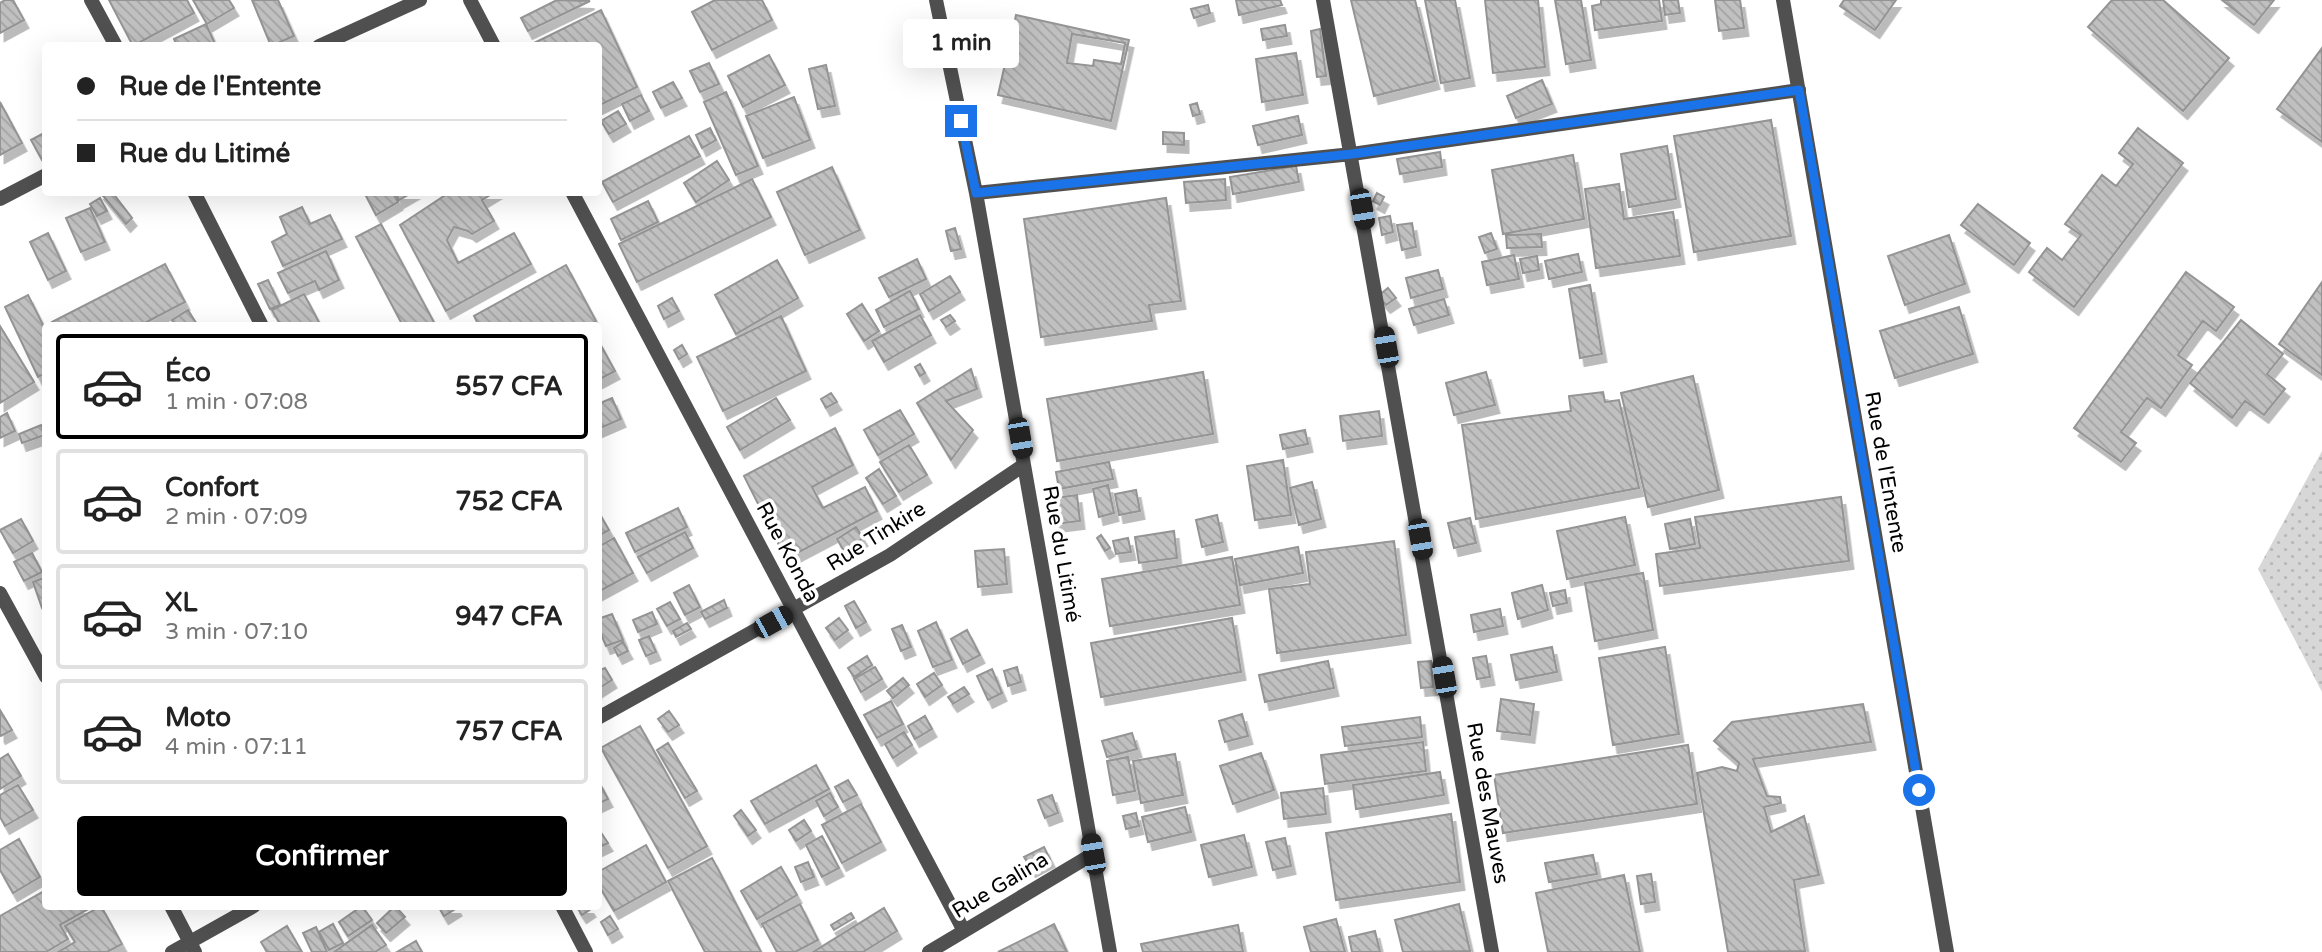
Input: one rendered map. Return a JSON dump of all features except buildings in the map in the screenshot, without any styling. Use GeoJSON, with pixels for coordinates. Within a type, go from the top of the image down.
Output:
{"type":"FeatureCollection","features":[{"type":"Feature","properties":{"kind":"street"},"geometry":{"type":"LineString","coordinates":[[91,0],[114,42]]}},
{"type":"Feature","properties":{"kind":"street"},"geometry":{"type":"LineString","coordinates":[[328,42],[420,0]]}},
{"type":"Feature","properties":{"kind":"street"},"geometry":{"type":"LineString","coordinates":[[470,0],[492,42]]}},
{"type":"Feature","properties":{"kind":"street","name":"Rue du Litimé"},"geometry":{"type":"LineString","coordinates":[[936,0],[976,193],[1110,952]]}},
{"type":"Feature","properties":{"kind":"street","name":"Rue des Mauves"},"geometry":{"type":"LineString","coordinates":[[1323,0],[1492,952]]}},
{"type":"Feature","properties":{"kind":"street","name":"Rue de l'Entente"},"geometry":{"type":"LineString","coordinates":[[1783,0],[1947,952]]}},
{"type":"Feature","properties":{"kind":"street"},"geometry":{"type":"LineString","coordinates":[[976,193],[1352,154],[1799,90]]}},
{"type":"Feature","properties":{"kind":"street"},"geometry":{"type":"LineString","coordinates":[[0,199],[42,178]]}},
{"type":"Feature","properties":{"kind":"street"},"geometry":{"type":"LineString","coordinates":[[196,196],[260,322]]}},
{"type":"Feature","properties":{"kind":"street","name":"Rue Konda"},"geometry":{"type":"LineString","coordinates":[[574,196],[964,931]]}},
{"type":"Feature","properties":{"kind":"street","name":"Rue Tinkire"},"geometry":{"type":"LineString","coordinates":[[602,716],[890,555],[1024,465]]}},
{"type":"Feature","properties":{"kind":"street"},"geometry":{"type":"LineString","coordinates":[[0,593],[42,670]]}},
{"type":"Feature","properties":{"kind":"street","name":"Rue Galina"},"geometry":{"type":"LineString","coordinates":[[929,952],[1093,854]]}},
{"type":"Feature","properties":{"kind":"street"},"geometry":{"type":"LineString","coordinates":[[173,910],[192,947]]}},
{"type":"Feature","properties":{"kind":"street"},"geometry":{"type":"LineString","coordinates":[[172,952],[192,947],[248,910]]}},
{"type":"Feature","properties":{"kind":"street"},"geometry":{"type":"LineString","coordinates":[[564,910],[586,952]]}},
{"type":"Feature","properties":{"kind":"shaded area"},"geometry":{"type":"Polygon","coordinates":[[[2322,451],[2322,692],[2258,569],[2322,451]]]}},
{"type":"Feature","properties":{"kind":"route"},"geometry":{"type":"LineString","coordinates":[[961,121],[976,193],[1352,154],[1799,90],[1919,790]]}}]}
